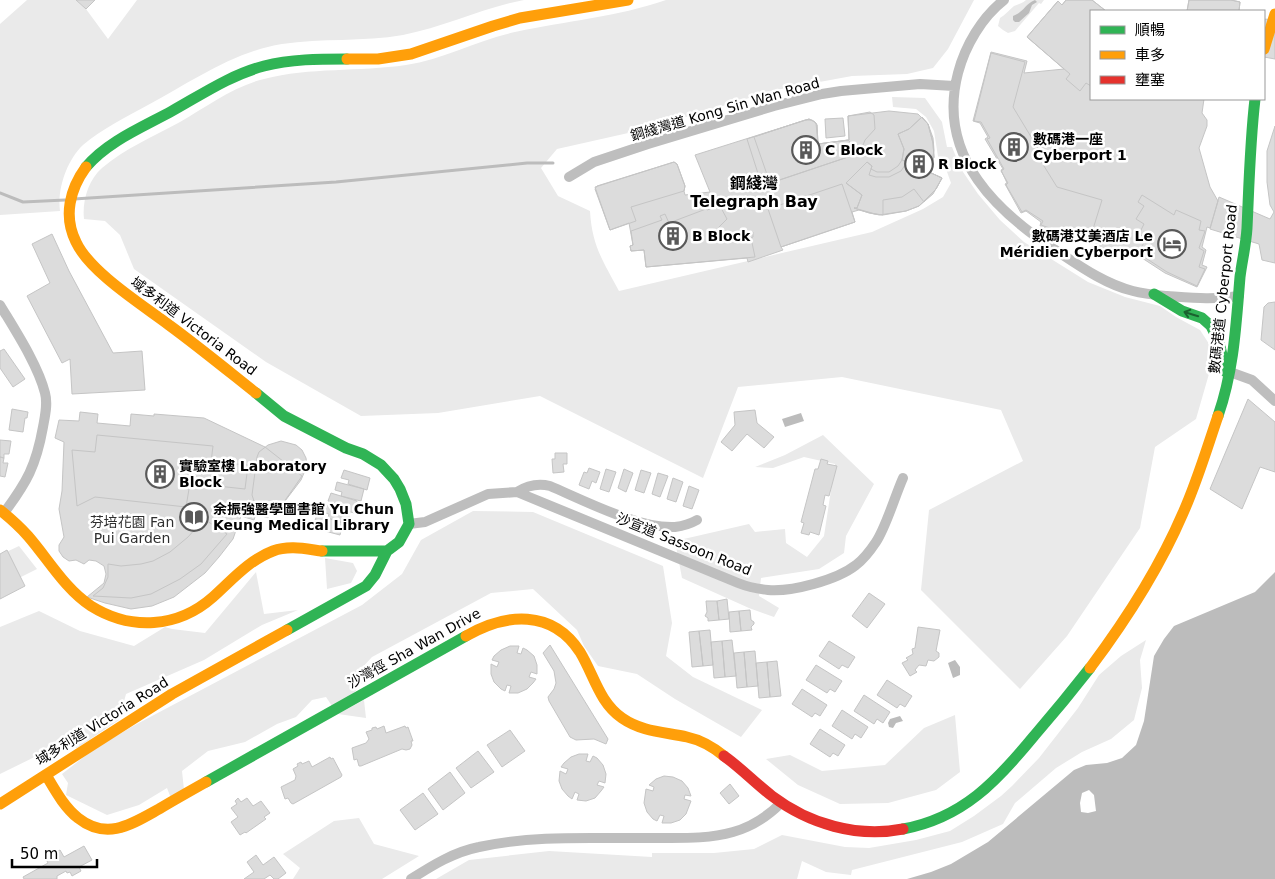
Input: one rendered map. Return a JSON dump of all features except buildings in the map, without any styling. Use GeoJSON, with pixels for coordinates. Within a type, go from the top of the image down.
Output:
{"type":"FeatureCollection","features":[{"type":"Feature","properties":{"kind":"street","name":"域多利道 Victoria Road"},"geometry":{"type":"LineString","coordinates":[[0,804],[172,694],[366,586],[375,575],[387,550],[399,542],[409,524],[406,504],[400,489],[381,465],[363,454],[346,448],[284,416],[204,351],[86,260],[75,244],[69,226],[68,204],[73,185],[81,172],[92,160],[117,142],[209,90],[244,73],[264,66],[297,60],[371,59],[400,56],[422,51],[521,18],[563,9],[628,0]]}},
{"type":"Feature","properties":{"kind":"street"},"geometry":{"type":"LineString","coordinates":[[1004,0],[979,27],[962,58],[954,86],[954,111],[959,143],[969,168],[996,204],[1028,233],[1072,262],[1112,284],[1134,292],[1208,300],[1239,296]]}},
{"type":"Feature","properties":{"kind":"street"},"geometry":{"type":"LineString","coordinates":[[1265,46],[1275,14]]}},
{"type":"Feature","properties":{"kind":"street","name":"鋼綫灣道 Kong Sin Wan Road"},"geometry":{"type":"LineString","coordinates":[[569,177],[594,162],[648,144],[774,106],[822,94],[846,90],[920,84],[954,86]]}},
{"type":"Feature","properties":{"kind":"street","name":"數碼港道 Cyberport Road"},"geometry":{"type":"LineString","coordinates":[[781,803],[816,821],[861,831],[907,829],[929,823],[955,811],[971,801],[991,784],[1012,762],[1080,682],[1136,602],[1180,519],[1209,442],[1229,378],[1235,345],[1246,230],[1249,149],[1254,100]]}},
{"type":"Feature","properties":{"kind":"street"},"geometry":{"type":"LineString","coordinates":[[1154,294],[1182,311],[1202,318],[1211,326],[1219,342],[1229,378],[1252,380],[1275,401]]}},
{"type":"Feature","properties":{"kind":"street"},"geometry":{"type":"LineString","coordinates":[[0,305],[36,369],[45,393],[46,405],[39,451],[30,476],[2,512],[24,534],[77,595],[105,614],[131,623],[153,624],[188,614],[204,606],[248,564],[264,554],[281,548],[344,552],[387,550]]}},
{"type":"Feature","properties":{"kind":"street","name":"沙宣道 Sassoon Road"},"geometry":{"type":"LineString","coordinates":[[409,524],[425,522],[488,494],[517,492],[738,583],[756,589],[780,590],[799,587],[833,577],[848,571],[856,565],[878,540],[903,478]]}},
{"type":"Feature","properties":{"kind":"street"},"geometry":{"type":"LineString","coordinates":[[517,492],[530,486],[550,486],[611,512],[660,526],[676,527],[697,520]]}},
{"type":"Feature","properties":{"kind":"street","name":"沙灣徑 Sha Wan Drive"},"geometry":{"type":"LineString","coordinates":[[46,775],[69,810],[84,822],[102,828],[128,826],[483,626],[504,619],[526,618],[546,623],[556,628],[572,643],[583,658],[600,696],[620,717],[643,729],[690,737],[707,744],[727,758],[781,803]]}},
{"type":"Feature","properties":{"kind":"street"},"geometry":{"type":"LineString","coordinates":[[411,879],[439,861],[457,853],[501,843],[550,840],[702,837],[733,832],[758,822],[781,803]]}},
{"type":"Feature","properties":{"kind":"shaded area"},"geometry":{"type":"Polygon","coordinates":[[[27,0],[76,0],[86,9],[108,39],[137,0],[524,0],[508,3],[419,32],[373,39],[297,42],[264,48],[246,54],[213,69],[123,119],[83,145],[77,151],[64,175],[59,202],[60,211],[0,215],[0,24],[27,0]]]}},
{"type":"Feature","properties":{"kind":"shaded area"},"geometry":{"type":"Polygon","coordinates":[[[666,0],[974,0],[948,49],[933,68],[907,74],[852,76],[776,90],[646,129],[557,149],[541,168],[558,196],[590,211],[596,244],[603,262],[619,291],[872,232],[923,209],[943,197],[951,183],[946,169],[939,163],[934,131],[926,117],[916,109],[893,107],[892,97],[925,98],[942,122],[947,147],[952,147],[961,169],[978,194],[1000,220],[1024,242],[1088,282],[1125,297],[1160,306],[1200,330],[1215,353],[1196,419],[1155,447],[1140,528],[1067,636],[1020,689],[921,590],[929,510],[1023,461],[1001,410],[842,377],[738,387],[703,478],[540,396],[438,413],[361,416],[266,362],[134,269],[120,235],[105,221],[84,219],[87,192],[93,179],[102,168],[129,149],[231,92],[253,82],[281,75],[317,71],[406,65],[434,58],[501,35],[629,11],[666,0]]]}},
{"type":"Feature","properties":{"kind":"shaded area"},"geometry":{"type":"Polygon","coordinates":[[[1026,0],[1044,0],[1041,4],[1039,3],[1015,31],[1008,33],[998,26],[1000,18],[1014,6],[1026,0]]]}},
{"type":"Feature","properties":{"kind":"shaded area"},"geometry":{"type":"Polygon","coordinates":[[[1035,0],[1037,2],[1032,5],[1029,13],[1019,22],[1013,20],[1013,16],[1035,0]]]}},
{"type":"Feature","properties":{"kind":"shaded area"},"geometry":{"type":"Polygon","coordinates":[[[801,413],[804,421],[785,427],[782,419],[801,413]]]}},
{"type":"Feature","properties":{"kind":"shaded area"},"geometry":{"type":"Polygon","coordinates":[[[823,435],[874,484],[846,536],[844,553],[819,569],[761,578],[759,596],[779,608],[774,617],[682,578],[675,541],[749,524],[755,532],[785,529],[786,543],[807,557],[824,536],[835,464],[804,457],[773,468],[755,467],[785,455],[823,435]]]}},
{"type":"Feature","properties":{"kind":"shaded area"},"geometry":{"type":"Polygon","coordinates":[[[473,511],[533,512],[663,566],[672,623],[666,656],[693,677],[762,710],[741,737],[675,699],[637,674],[598,666],[584,646],[577,630],[533,589],[491,593],[372,657],[360,670],[362,683],[352,695],[332,706],[326,697],[312,700],[296,717],[277,724],[245,742],[208,751],[182,771],[185,799],[174,806],[167,788],[139,805],[107,815],[66,795],[68,783],[62,774],[94,749],[135,725],[362,605],[402,574],[421,540],[473,511]]]}},
{"type":"Feature","properties":{"kind":"shaded area"},"geometry":{"type":"Polygon","coordinates":[[[19,546],[37,569],[19,578],[0,555],[19,546]]]}},
{"type":"Feature","properties":{"kind":"shaded area"},"geometry":{"type":"Polygon","coordinates":[[[325,558],[353,563],[357,571],[351,583],[327,589],[325,558]]]}},
{"type":"Feature","properties":{"kind":"shaded area"},"geometry":{"type":"Polygon","coordinates":[[[256,572],[264,614],[298,610],[262,625],[204,660],[126,694],[119,720],[77,748],[57,746],[0,774],[0,627],[39,611],[80,631],[134,646],[165,627],[205,633],[256,572]]]}},
{"type":"Feature","properties":{"kind":"shaded area"},"geometry":{"type":"Polygon","coordinates":[[[1275,572],[1275,879],[907,879],[951,864],[988,842],[1074,770],[1086,765],[1107,763],[1122,758],[1136,745],[1144,721],[1154,656],[1174,626],[1255,592],[1275,572]],[[1089,790],[1082,793],[1081,812],[1096,811],[1094,795],[1089,790]]]}},
{"type":"Feature","properties":{"kind":"shaded area"},"geometry":{"type":"Polygon","coordinates":[[[1146,640],[1140,660],[1142,688],[1134,720],[1111,739],[1082,752],[1056,768],[1015,803],[1003,824],[962,842],[852,870],[851,875],[826,872],[802,861],[797,879],[436,879],[469,860],[549,851],[652,857],[652,853],[714,853],[754,849],[782,835],[845,847],[869,848],[916,840],[950,831],[974,816],[1012,786],[1039,758],[1078,708],[1099,675],[1121,656],[1146,640]]]}},
{"type":"Feature","properties":{"kind":"shaded area"},"geometry":{"type":"Polygon","coordinates":[[[955,660],[960,667],[960,675],[953,678],[948,663],[955,660]]]}},
{"type":"Feature","properties":{"kind":"shaded area"},"geometry":{"type":"Polygon","coordinates":[[[364,700],[366,718],[338,714],[364,700]]]}},
{"type":"Feature","properties":{"kind":"shaded area"},"geometry":{"type":"Polygon","coordinates":[[[955,715],[960,772],[936,790],[888,803],[840,804],[798,785],[766,759],[790,755],[822,771],[885,765],[924,728],[955,715]]]}},
{"type":"Feature","properties":{"kind":"shaded area"},"geometry":{"type":"Polygon","coordinates":[[[900,716],[903,721],[896,723],[893,728],[889,727],[890,719],[900,716]]]}},
{"type":"Feature","properties":{"kind":"shaded area"},"geometry":{"type":"Polygon","coordinates":[[[359,818],[374,844],[419,856],[382,879],[293,879],[300,868],[283,854],[334,821],[359,818]]]}},
{"type":"Feature","properties":{"kind":"waterway"},"geometry":{"type":"LineString","coordinates":[[74,199],[336,182],[527,163],[553,163]]}},
{"type":"Feature","properties":{"kind":"waterway"},"geometry":{"type":"LineString","coordinates":[[0,193],[23,202],[65,200]]}},
{"type":"Feature","properties":{"kind":"traffic: fast"},"geometry":{"type":"LineString","coordinates":[[86,167],[126,135],[216,86],[251,70],[284,62],[347,59]]}},
{"type":"Feature","properties":{"kind":"traffic: fast"},"geometry":{"type":"LineString","coordinates":[[1218,416],[1228,382],[1234,347],[1246,234],[1255,100]]}},
{"type":"Feature","properties":{"kind":"traffic: fast"},"geometry":{"type":"LineString","coordinates":[[1154,294],[1182,311],[1202,318],[1211,326],[1219,342],[1226,372]]}},
{"type":"Feature","properties":{"kind":"traffic: fast"},"geometry":{"type":"LineString","coordinates":[[256,393],[284,416],[346,448],[363,454],[381,465],[394,479],[400,489],[406,504],[409,524],[399,542],[387,551],[375,575],[366,586],[287,630]]}},
{"type":"Feature","properties":{"kind":"traffic: fast"},"geometry":{"type":"LineString","coordinates":[[322,551],[387,551]]}},
{"type":"Feature","properties":{"kind":"traffic: fast"},"geometry":{"type":"LineString","coordinates":[[206,782],[466,636]]}},
{"type":"Feature","properties":{"kind":"traffic: fast"},"geometry":{"type":"LineString","coordinates":[[903,829],[924,824],[944,816],[961,807],[977,795],[1006,768],[1090,668]]}},
{"type":"Feature","properties":{"kind":"traffic: slow"},"geometry":{"type":"LineString","coordinates":[[347,59],[378,59],[411,54],[520,18],[628,0]]}},
{"type":"Feature","properties":{"kind":"traffic: slow"},"geometry":{"type":"LineString","coordinates":[[1265,46],[1275,14]]}},
{"type":"Feature","properties":{"kind":"traffic: slow"},"geometry":{"type":"LineString","coordinates":[[86,167],[80,175],[72,194],[69,213],[72,232],[76,242],[92,265],[117,287],[256,393]]}},
{"type":"Feature","properties":{"kind":"traffic: slow"},"geometry":{"type":"LineString","coordinates":[[1090,668],[1129,613],[1153,574],[1174,534],[1202,465],[1218,416]]}},
{"type":"Feature","properties":{"kind":"traffic: slow"},"geometry":{"type":"LineString","coordinates":[[0,510],[28,536],[73,591],[91,606],[122,620],[154,622],[170,620],[185,615],[213,597],[248,565],[273,551],[291,548],[322,551]]}},
{"type":"Feature","properties":{"kind":"traffic: slow"},"geometry":{"type":"LineString","coordinates":[[466,636],[481,628],[512,620],[528,619],[556,628],[569,638],[580,652],[602,696],[614,712],[630,723],[646,729],[697,740],[724,756]]}},
{"type":"Feature","properties":{"kind":"traffic: slow"},"geometry":{"type":"LineString","coordinates":[[0,804],[172,694],[287,630]]}},
{"type":"Feature","properties":{"kind":"traffic: slow"},"geometry":{"type":"LineString","coordinates":[[46,775],[64,804],[73,814],[89,825],[109,829],[129,825],[206,782]]}},
{"type":"Feature","properties":{"kind":"traffic: jam"},"geometry":{"type":"LineString","coordinates":[[724,756],[786,806],[818,821],[851,830],[868,832],[903,829]]}},
{"type":"Feature","properties":{"kind":"place","name":"數碼港一座 Cyberport 1"},"geometry":{"type":"Point","coordinates":[1014,147]}},
{"type":"Feature","properties":{"kind":"place","name":"C Block"},"geometry":{"type":"Point","coordinates":[806,150]}},
{"type":"Feature","properties":{"kind":"place","name":"R Block"},"geometry":{"type":"Point","coordinates":[919,164]}},
{"type":"Feature","properties":{"kind":"place","name":"B Block"},"geometry":{"type":"Point","coordinates":[673,236]}},
{"type":"Feature","properties":{"kind":"place","name":"數碼港艾美酒店 Le Méridien Cyberport"},"geometry":{"type":"Point","coordinates":[1172,244]}},
{"type":"Feature","properties":{"kind":"place","name":"實驗室樓 Laboratory Block"},"geometry":{"type":"Point","coordinates":[160,474]}},
{"type":"Feature","properties":{"kind":"place","name":"余振強醫學圖書館 Yu Chun Keung Medical Library"},"geometry":{"type":"Point","coordinates":[194,517]}},
{"type":"Feature","properties":{"kind":"district","name":"鋼綫灣 Telegraph Bay"},"geometry":{"type":"Point","coordinates":[754,192]}},
{"type":"Feature","properties":{"kind":"park label","name":"芬培花園 Fan Pui Garden"},"geometry":{"type":"Point","coordinates":[132,530]}}]}
